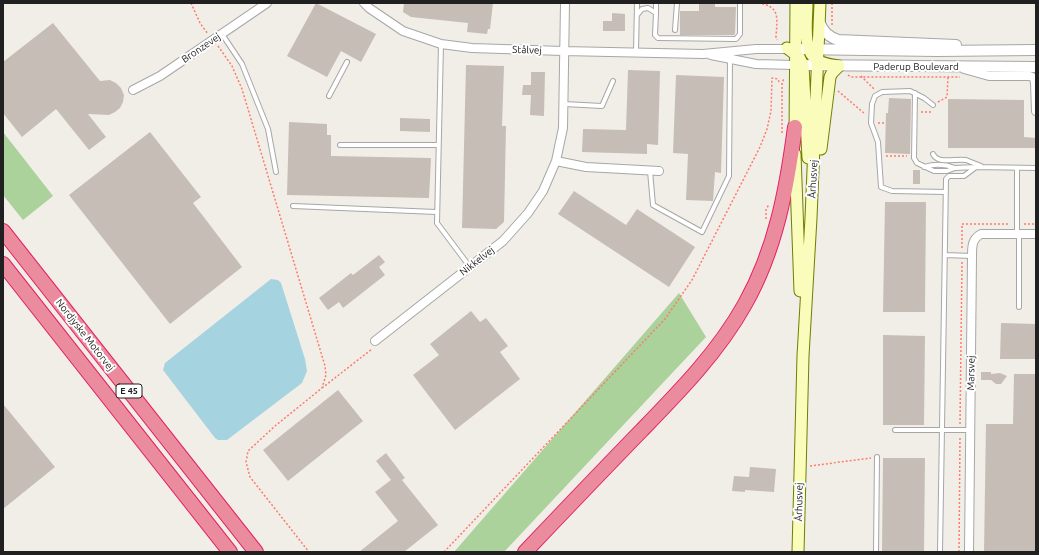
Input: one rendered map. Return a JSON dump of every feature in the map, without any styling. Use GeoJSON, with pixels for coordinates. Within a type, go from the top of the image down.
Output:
{"type":"FeatureCollection","features":[{"type":"Feature","properties":{"kind":"highway"},"geometry":{"type":"LineString","coordinates":[[525,552],[676,395],[731,327],[753,288],[776,227],[789,171],[794,127]]}},
{"type":"Feature","properties":{"kind":"highway","name":"Nordjyske Motorvej"},"geometry":{"type":"LineString","coordinates":[[3,231],[256,552]]}},
{"type":"Feature","properties":{"kind":"highway","name":"Nordjyske Motorvej"},"geometry":{"type":"LineString","coordinates":[[3,264],[230,552]]}},
{"type":"Feature","properties":{"kind":"main road","name":"Århusvej"},"geometry":{"type":"LineString","coordinates":[[796,3],[793,50],[799,65],[794,127],[803,356]]}},
{"type":"Feature","properties":{"kind":"main road"},"geometry":{"type":"LineString","coordinates":[[807,3],[813,49]]}},
{"type":"Feature","properties":{"kind":"main road","name":"Århusvej"},"geometry":{"type":"LineString","coordinates":[[798,552],[803,356],[818,63],[813,49],[820,23],[820,3]]}},
{"type":"Feature","properties":{"kind":"main road"},"geometry":{"type":"LineString","coordinates":[[811,218],[829,82],[835,69],[818,63]]}},
{"type":"Feature","properties":{"kind":"main road"},"geometry":{"type":"LineString","coordinates":[[799,65],[811,218]]}},
{"type":"Feature","properties":{"kind":"street","name":"Bronzevej"},"geometry":{"type":"LineString","coordinates":[[133,90],[160,76],[267,3]]}},
{"type":"Feature","properties":{"kind":"street","name":"Stålvej"},"geometry":{"type":"LineString","coordinates":[[364,3],[403,31],[441,44],[472,48],[703,54],[756,49],[793,50]]}},
{"type":"Feature","properties":{"kind":"street","name":"Nikkelvej"},"geometry":{"type":"LineString","coordinates":[[374,341],[503,241],[528,213],[543,191],[556,161],[563,128],[565,3]]}},
{"type":"Feature","properties":{"kind":"street"},"geometry":{"type":"LineString","coordinates":[[820,23],[826,34],[838,40],[1036,50]]}},
{"type":"Feature","properties":{"kind":"street","name":"Paderup Boulevard"},"geometry":{"type":"LineString","coordinates":[[793,50],[1036,50]]}},
{"type":"Feature","properties":{"kind":"street","name":"Stålvej"},"geometry":{"type":"LineString","coordinates":[[703,54],[756,64],[799,65]]}},
{"type":"Feature","properties":{"kind":"street"},"geometry":{"type":"LineString","coordinates":[[799,65],[818,63]]}},
{"type":"Feature","properties":{"kind":"street"},"geometry":{"type":"LineString","coordinates":[[956,67],[989,76],[1030,76],[1034,78],[1036,83],[1036,111]]}},
{"type":"Feature","properties":{"kind":"street","name":"Paderup Boulevard"},"geometry":{"type":"LineString","coordinates":[[835,69],[1036,67]]}},
{"type":"Feature","properties":{"kind":"street"},"geometry":{"type":"LineString","coordinates":[[556,161],[586,167],[659,171]]}},
{"type":"Feature","properties":{"kind":"street","name":"Marsvej"},"geometry":{"type":"LineString","coordinates":[[969,552],[973,240],[981,234],[1036,234]]}},
{"type":"Feature","properties":{"kind":"lane"},"geometry":{"type":"LineString","coordinates":[[636,53],[637,3]]}},
{"type":"Feature","properties":{"kind":"lane"},"geometry":{"type":"LineString","coordinates":[[656,3],[655,35],[658,38],[736,39],[740,34],[740,3]]}},
{"type":"Feature","properties":{"kind":"lane"},"geometry":{"type":"LineString","coordinates":[[675,30],[677,3]]}},
{"type":"Feature","properties":{"kind":"lane"},"geometry":{"type":"LineString","coordinates":[[637,15],[642,9],[648,8],[656,13]]}},
{"type":"Feature","properties":{"kind":"lane"},"geometry":{"type":"LineString","coordinates":[[222,34],[242,64],[268,129],[276,172]]}},
{"type":"Feature","properties":{"kind":"lane"},"geometry":{"type":"LineString","coordinates":[[441,44],[436,212],[437,223],[470,267]]}},
{"type":"Feature","properties":{"kind":"lane"},"geometry":{"type":"LineString","coordinates":[[650,170],[654,205],[702,232],[729,176],[730,59]]}},
{"type":"Feature","properties":{"kind":"lane"},"geometry":{"type":"LineString","coordinates":[[329,96],[347,62]]}},
{"type":"Feature","properties":{"kind":"lane"},"geometry":{"type":"LineString","coordinates":[[563,104],[602,106],[613,81]]}},
{"type":"Feature","properties":{"kind":"lane"},"geometry":{"type":"LineString","coordinates":[[933,105],[915,93],[886,91],[875,96],[872,100],[870,123],[878,142],[881,187],[892,191],[946,192]]}},
{"type":"Feature","properties":{"kind":"lane"},"geometry":{"type":"LineString","coordinates":[[915,93],[914,156],[917,164],[924,167],[930,165],[947,165],[955,168],[1036,168]]}},
{"type":"Feature","properties":{"kind":"lane"},"geometry":{"type":"LineString","coordinates":[[340,145],[438,145]]}},
{"type":"Feature","properties":{"kind":"lane"},"geometry":{"type":"LineString","coordinates":[[933,154],[934,157],[939,160],[965,160],[985,167]]}},
{"type":"Feature","properties":{"kind":"lane"},"geometry":{"type":"LineString","coordinates":[[940,552],[946,178],[949,176],[964,176],[976,168]]}},
{"type":"Feature","properties":{"kind":"lane"},"geometry":{"type":"LineString","coordinates":[[1018,168],[1019,307]]}},
{"type":"Feature","properties":{"kind":"lane"},"geometry":{"type":"LineString","coordinates":[[293,206],[436,212]]}},
{"type":"Feature","properties":{"kind":"lane"},"geometry":{"type":"LineString","coordinates":[[945,255],[972,256]]}},
{"type":"Feature","properties":{"kind":"lane"},"geometry":{"type":"LineString","coordinates":[[896,430],[970,430]]}},
{"type":"Feature","properties":{"kind":"lane"},"geometry":{"type":"LineString","coordinates":[[876,552],[877,457]]}},
{"type":"Feature","properties":{"kind":"path"},"geometry":{"type":"LineString","coordinates":[[191,3],[200,23],[232,66],[242,89],[325,366],[326,376],[322,388]]}},
{"type":"Feature","properties":{"kind":"path"},"geometry":{"type":"LineString","coordinates":[[758,3],[767,4],[773,8],[777,15],[776,37]]}},
{"type":"Feature","properties":{"kind":"path"},"geometry":{"type":"LineString","coordinates":[[835,69],[851,76],[964,77]]}},
{"type":"Feature","properties":{"kind":"path"},"geometry":{"type":"LineString","coordinates":[[861,76],[879,94]]}},
{"type":"Feature","properties":{"kind":"path"},"geometry":{"type":"LineString","coordinates":[[933,105],[947,97],[948,77]]}},
{"type":"Feature","properties":{"kind":"path"},"geometry":{"type":"LineString","coordinates":[[444,552],[665,320],[692,280],[760,147],[767,129],[771,111],[772,78],[778,80],[779,82]]}},
{"type":"Feature","properties":{"kind":"path"},"geometry":{"type":"LineString","coordinates":[[835,88],[871,119],[877,123],[886,123]]}},
{"type":"Feature","properties":{"kind":"path"},"geometry":{"type":"LineString","coordinates":[[878,156],[914,156]]}},
{"type":"Feature","properties":{"kind":"path"},"geometry":{"type":"LineString","coordinates":[[309,552],[250,477],[246,462],[248,451],[260,439],[322,388],[378,345],[374,341]]}},
{"type":"Feature","properties":{"kind":"path"},"geometry":{"type":"LineString","coordinates":[[800,467],[877,457]]}},
{"type":"Feature","properties":{"kind":"green space"},"geometry":{"type":"Polygon","coordinates":[[[3,132],[53,196],[23,220],[3,195],[3,132]]]}},
{"type":"Feature","properties":{"kind":"green space"},"geometry":{"type":"Polygon","coordinates":[[[679,293],[706,337],[504,552],[454,552],[679,293]]]}},
{"type":"Feature","properties":{"kind":"water"},"geometry":{"type":"Polygon","coordinates":[[[271,279],[278,280],[281,283],[305,359],[307,371],[302,383],[227,440],[218,440],[163,370],[165,363],[271,279]]]}},
{"type":"Feature","properties":{"kind":"building"},"geometry":{"type":"Polygon","coordinates":[[[316,3],[376,34],[361,62],[341,51],[327,77],[287,56],[316,3]]]}},
{"type":"Feature","properties":{"kind":"building"},"geometry":{"type":"Polygon","coordinates":[[[404,3],[493,3],[490,29],[488,29],[487,34],[467,32],[468,23],[411,17],[403,12],[404,3]]]}},
{"type":"Feature","properties":{"kind":"building"},"geometry":{"type":"Polygon","coordinates":[[[699,3],[715,3],[715,7],[736,7],[735,34],[680,35],[680,11],[699,11],[699,3]]]}},
{"type":"Feature","properties":{"kind":"building"},"geometry":{"type":"Polygon","coordinates":[[[612,13],[625,14],[625,31],[603,31],[603,21],[612,21],[612,13]]]}},
{"type":"Feature","properties":{"kind":"building"},"geometry":{"type":"Polygon","coordinates":[[[53,23],[100,81],[110,80],[116,83],[121,88],[124,95],[120,108],[115,112],[109,115],[88,114],[106,137],[89,150],[56,109],[22,137],[3,113],[3,62],[53,23]]]}},
{"type":"Feature","properties":{"kind":"building"},"geometry":{"type":"Polygon","coordinates":[[[466,65],[504,66],[502,126],[506,126],[504,222],[496,229],[462,228],[466,65]]]}},
{"type":"Feature","properties":{"kind":"building"},"geometry":{"type":"Polygon","coordinates":[[[628,70],[660,71],[658,145],[647,144],[647,154],[582,152],[583,129],[626,130],[628,70]]]}},
{"type":"Feature","properties":{"kind":"building"},"geometry":{"type":"Polygon","coordinates":[[[531,72],[545,72],[544,116],[530,115],[531,95],[522,95],[523,85],[531,85],[531,72]]]}},
{"type":"Feature","properties":{"kind":"building"},"geometry":{"type":"Polygon","coordinates":[[[676,75],[724,77],[721,173],[715,172],[713,201],[686,200],[688,154],[673,153],[676,75]]]}},
{"type":"Feature","properties":{"kind":"building"},"geometry":{"type":"Polygon","coordinates":[[[889,98],[911,99],[910,154],[885,153],[886,113],[888,113],[889,98]]]}},
{"type":"Feature","properties":{"kind":"building"},"geometry":{"type":"Polygon","coordinates":[[[948,99],[1024,100],[1024,137],[1036,138],[1036,148],[948,148],[948,99]]]}},
{"type":"Feature","properties":{"kind":"building"},"geometry":{"type":"Polygon","coordinates":[[[400,118],[430,119],[430,132],[400,131],[400,118]]]}},
{"type":"Feature","properties":{"kind":"building"},"geometry":{"type":"Polygon","coordinates":[[[289,122],[327,124],[327,135],[331,135],[331,156],[431,158],[429,198],[287,195],[289,122]]]}},
{"type":"Feature","properties":{"kind":"building"},"geometry":{"type":"Polygon","coordinates":[[[150,132],[201,197],[193,203],[242,267],[170,324],[69,195],[150,132]]]}},
{"type":"Feature","properties":{"kind":"building"},"geometry":{"type":"Polygon","coordinates":[[[913,170],[920,170],[920,184],[913,184],[913,170]]]}},
{"type":"Feature","properties":{"kind":"building"},"geometry":{"type":"Polygon","coordinates":[[[574,191],[626,225],[637,209],[695,247],[669,287],[558,214],[574,191]]]}},
{"type":"Feature","properties":{"kind":"building"},"geometry":{"type":"Polygon","coordinates":[[[885,202],[926,202],[925,312],[883,312],[885,202]]]}},
{"type":"Feature","properties":{"kind":"building"},"geometry":{"type":"Polygon","coordinates":[[[379,255],[385,262],[379,267],[385,275],[343,308],[339,302],[328,310],[319,298],[351,273],[353,275],[379,255]]]}},
{"type":"Feature","properties":{"kind":"building"},"geometry":{"type":"Polygon","coordinates":[[[471,311],[480,322],[486,318],[508,346],[500,352],[520,379],[455,430],[413,375],[439,355],[430,344],[471,311]]]}},
{"type":"Feature","properties":{"kind":"building"},"geometry":{"type":"Polygon","coordinates":[[[1001,323],[1036,324],[1036,359],[1000,359],[1001,323]]]}},
{"type":"Feature","properties":{"kind":"building"},"geometry":{"type":"Polygon","coordinates":[[[883,335],[925,336],[924,425],[883,425],[883,335]]]}},
{"type":"Feature","properties":{"kind":"building"},"geometry":{"type":"Polygon","coordinates":[[[981,372],[991,372],[991,374],[1000,373],[1007,376],[1001,384],[996,384],[991,380],[981,380],[981,372]]]}},
{"type":"Feature","properties":{"kind":"building"},"geometry":{"type":"Polygon","coordinates":[[[1014,374],[1036,374],[1036,552],[984,552],[986,424],[1013,424],[1014,374]]]}},
{"type":"Feature","properties":{"kind":"building"},"geometry":{"type":"Polygon","coordinates":[[[338,390],[363,421],[288,481],[263,450],[338,390]]]}},
{"type":"Feature","properties":{"kind":"building"},"geometry":{"type":"Polygon","coordinates":[[[3,404],[55,467],[3,509],[3,404]]]}},
{"type":"Feature","properties":{"kind":"building"},"geometry":{"type":"Polygon","coordinates":[[[386,453],[405,478],[402,480],[438,525],[404,552],[359,552],[398,521],[375,492],[391,480],[376,461],[386,453]]]}},
{"type":"Feature","properties":{"kind":"building"},"geometry":{"type":"Polygon","coordinates":[[[883,458],[925,458],[924,552],[882,552],[883,458]]]}},
{"type":"Feature","properties":{"kind":"building"},"geometry":{"type":"Polygon","coordinates":[[[750,467],[776,469],[774,492],[745,490],[745,492],[732,491],[734,476],[749,477],[750,467]]]}}]}
